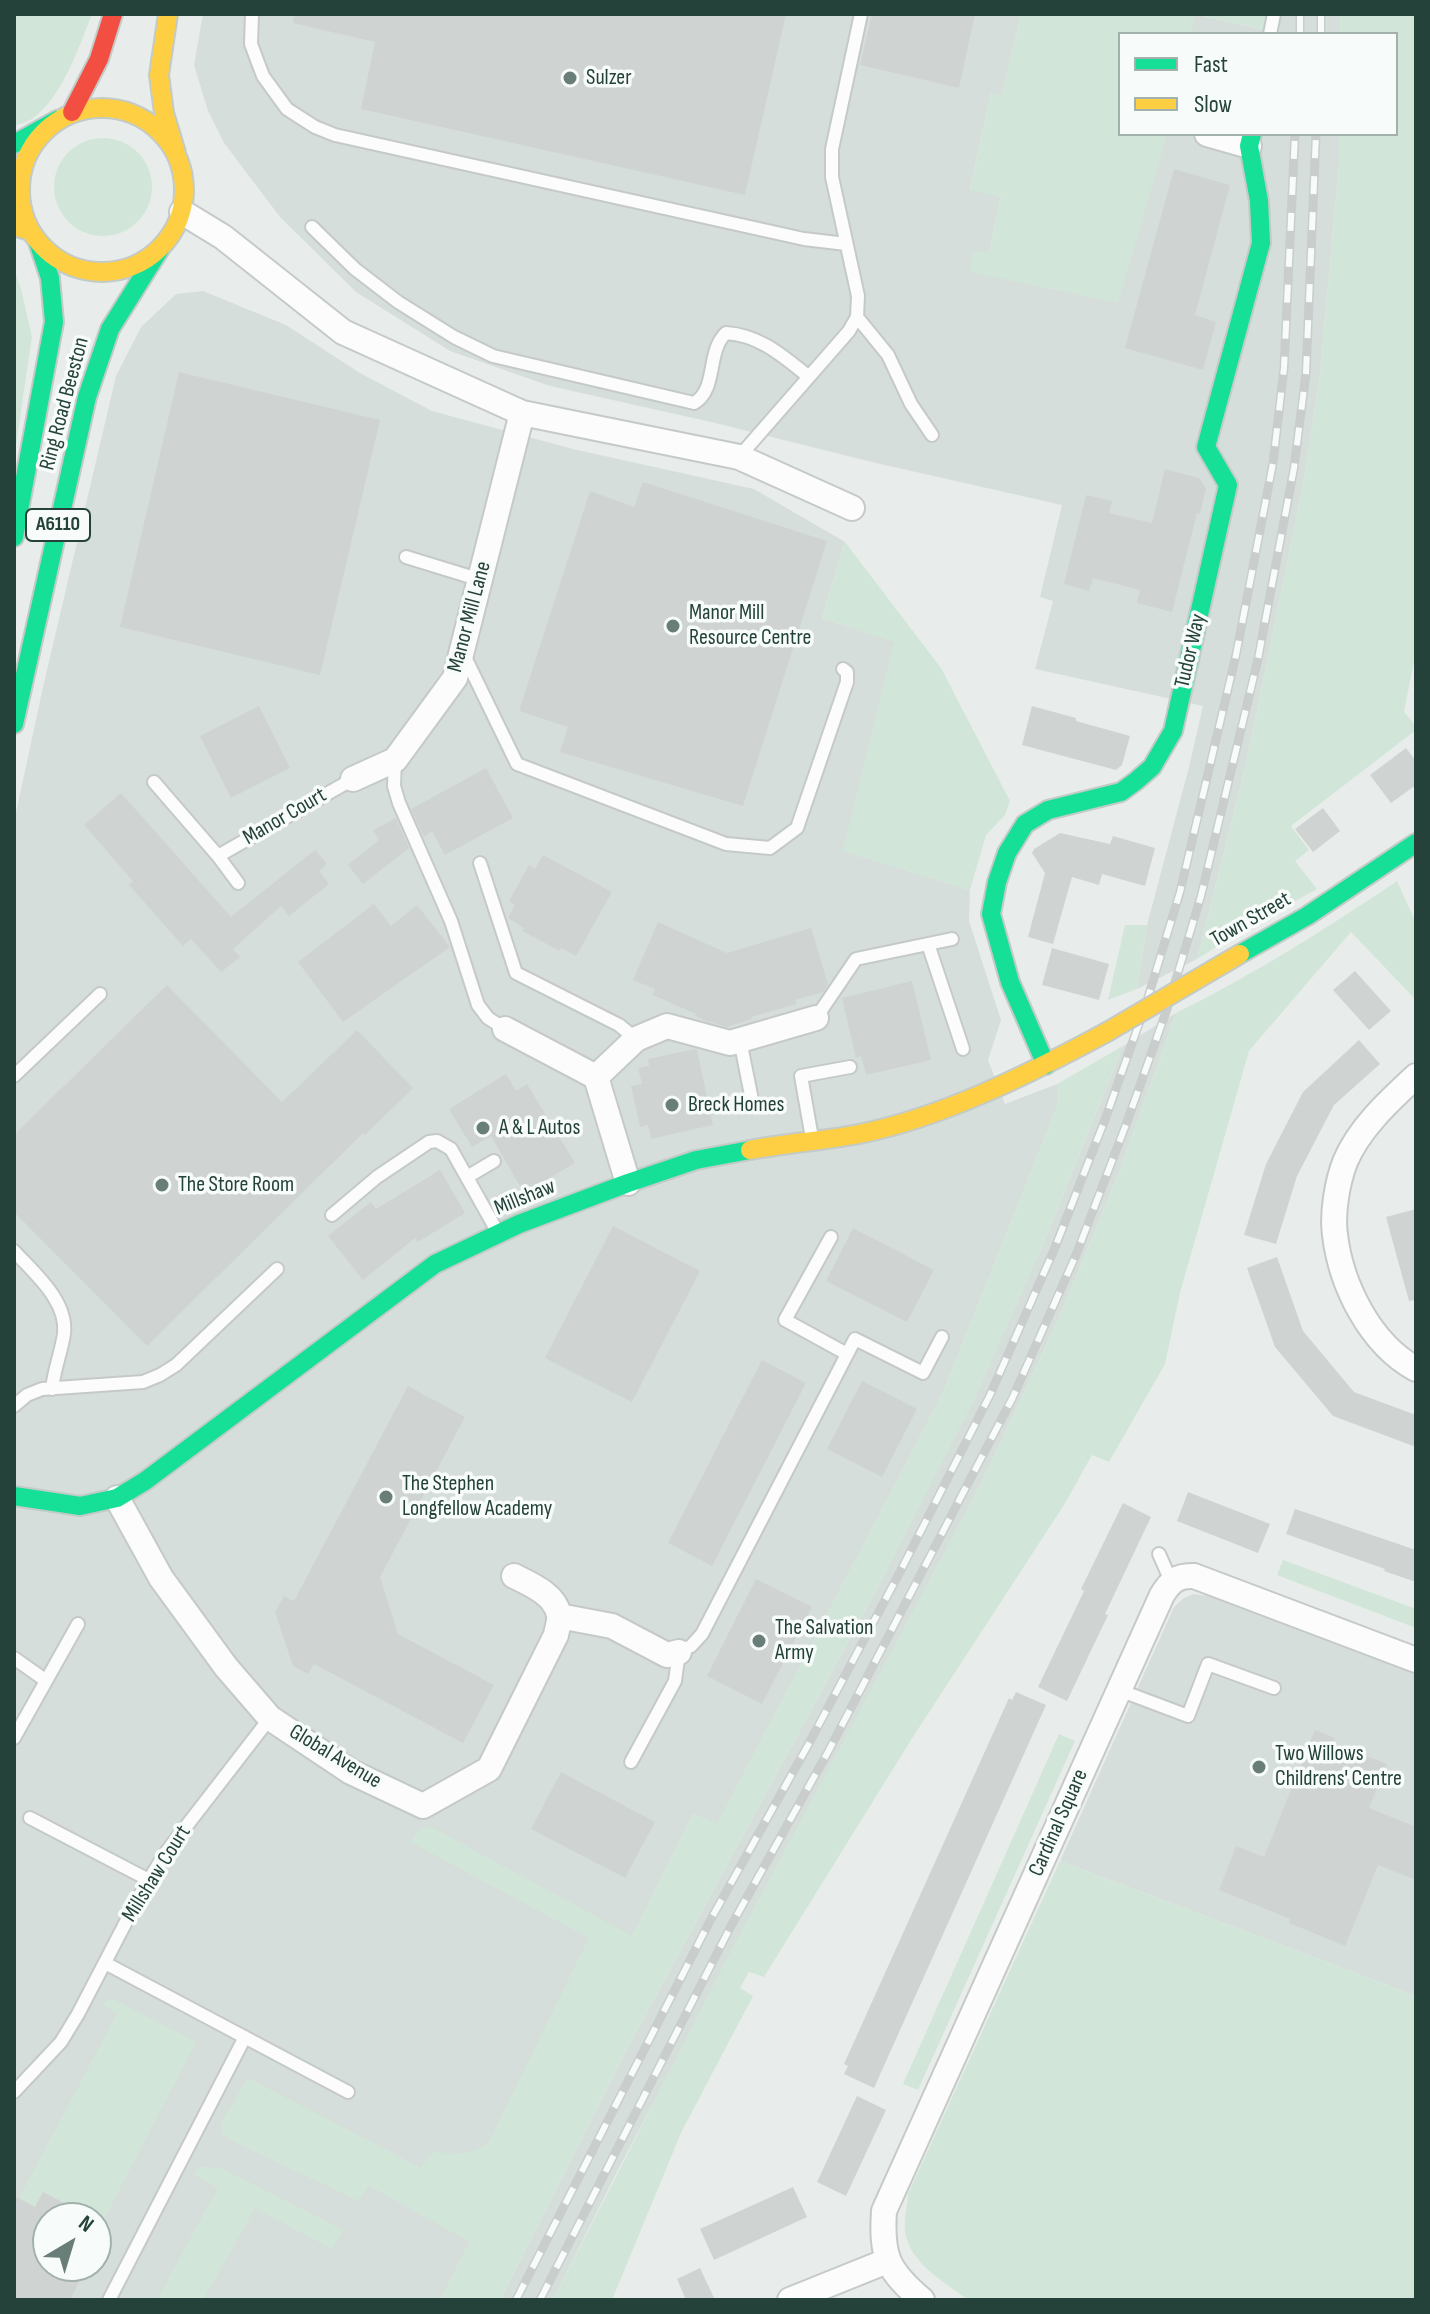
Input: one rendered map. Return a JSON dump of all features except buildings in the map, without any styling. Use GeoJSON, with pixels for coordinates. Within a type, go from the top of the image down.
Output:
{"type":"FeatureCollection","features":[{"type":"Feature","properties":{"kind":"main road"},"geometry":{"type":"LineString","coordinates":[[113,14],[99,59],[65,116],[39,136],[26,157],[20,182],[27,233],[59,260],[81,270],[106,272],[130,267],[160,249],[182,212],[185,191],[183,174],[164,113],[159,75],[168,14]]}},
{"type":"Feature","properties":{"kind":"main road"},"geometry":{"type":"LineString","coordinates":[[14,144],[65,116],[110,108],[130,112],[148,121],[164,135],[176,153]]}},
{"type":"Feature","properties":{"kind":"main road","name":"Tudor Way"},"geometry":{"type":"LineString","coordinates":[[1046,1065],[1010,982],[991,914],[997,882],[1007,853],[1025,824],[1048,810],[1121,792],[1152,767],[1173,731],[1228,485],[1206,447],[1261,243],[1251,140]]}},
{"type":"Feature","properties":{"kind":"main road","name":"Ring Road Beeston"},"geometry":{"type":"LineString","coordinates":[[14,537],[54,322],[50,278],[27,233]]}},
{"type":"Feature","properties":{"kind":"main road","name":"Ring Road Beeston"},"geometry":{"type":"LineString","coordinates":[[14,724],[87,397],[110,329],[160,249]]}},
{"type":"Feature","properties":{"kind":"main road","name":"Town Street"},"geometry":{"type":"LineString","coordinates":[[1107,1032],[1307,916],[1416,843]]}},
{"type":"Feature","properties":{"kind":"main road","name":"Millshaw"},"geometry":{"type":"LineString","coordinates":[[18,1500],[80,1506],[117,1498],[145,1481],[435,1264],[499,1234],[696,1160],[860,1134],[946,1109],[1046,1065],[1107,1032]]}},
{"type":"Feature","properties":{"kind":"street","name":"Tudor Way"},"geometry":{"type":"LineString","coordinates":[[1222,136],[1251,140]]}},
{"type":"Feature","properties":{"kind":"street"},"geometry":{"type":"LineString","coordinates":[[182,212],[223,237],[343,332],[522,413],[739,457],[852,508]]}},
{"type":"Feature","properties":{"kind":"street","name":"Manor Mill Lane"},"geometry":{"type":"LineString","coordinates":[[353,779],[395,760],[455,678],[522,413]]}},
{"type":"Feature","properties":{"kind":"street"},"geometry":{"type":"LineString","coordinates":[[596,1077],[636,1039],[667,1026],[730,1043],[816,1018]]}},
{"type":"Feature","properties":{"kind":"street"},"geometry":{"type":"LineString","coordinates":[[505,1029],[596,1077],[628,1183]]}},
{"type":"Feature","properties":{"kind":"street"},"geometry":{"type":"LineString","coordinates":[[1416,1076],[1365,1129],[1346,1161],[1337,1197],[1334,1232],[1341,1267],[1356,1304],[1379,1338],[1416,1369]]}},
{"type":"Feature","properties":{"kind":"street","name":"Global Avenue"},"geometry":{"type":"LineString","coordinates":[[117,1498],[161,1578],[226,1667],[270,1718],[351,1772],[423,1806],[489,1769],[556,1635],[559,1616]]}},
{"type":"Feature","properties":{"kind":"street"},"geometry":{"type":"LineString","coordinates":[[1171,1581],[1186,1575],[1194,1576],[1416,1660]]}},
{"type":"Feature","properties":{"kind":"street"},"geometry":{"type":"LineString","coordinates":[[514,1576],[541,1590],[553,1603],[559,1616],[612,1626],[667,1655],[679,1652]]}},
{"type":"Feature","properties":{"kind":"street","name":"Cardinal Square"},"geometry":{"type":"LineString","coordinates":[[887,2261],[882,2240],[884,2211],[1171,1581]]}},
{"type":"Feature","properties":{"kind":"street"},"geometry":{"type":"LineString","coordinates":[[790,2300],[887,2261],[906,2286],[922,2300]]}},
{"type":"Feature","properties":{"kind":"lane"},"geometry":{"type":"LineString","coordinates":[[252,14],[251,44],[263,76],[287,109],[315,127],[335,135],[804,239],[846,244]]}},
{"type":"Feature","properties":{"kind":"lane"},"geometry":{"type":"LineString","coordinates":[[739,457],[849,331],[857,317],[858,296],[832,177],[832,149],[861,14]]}},
{"type":"Feature","properties":{"kind":"lane"},"geometry":{"type":"LineString","coordinates":[[312,227],[355,269],[398,302],[454,337],[493,356],[694,403],[702,399],[715,349],[726,333],[758,340],[776,350],[809,377]]}},
{"type":"Feature","properties":{"kind":"lane"},"geometry":{"type":"LineString","coordinates":[[857,317],[888,355],[911,404],[932,435]]}},
{"type":"Feature","properties":{"kind":"lane"},"geometry":{"type":"LineString","coordinates":[[406,557],[481,580]]}},
{"type":"Feature","properties":{"kind":"lane"},"geometry":{"type":"LineString","coordinates":[[462,652],[517,764],[726,844],[770,848],[797,828],[847,682],[847,672],[843,669]]}},
{"type":"Feature","properties":{"kind":"lane"},"geometry":{"type":"LineString","coordinates":[[395,760],[394,786],[399,803],[451,921],[478,1005],[488,1018],[505,1029]]}},
{"type":"Feature","properties":{"kind":"lane","name":"Manor Court"},"geometry":{"type":"LineString","coordinates":[[218,856],[353,779]]}},
{"type":"Feature","properties":{"kind":"lane","name":"Manor Court"},"geometry":{"type":"LineString","coordinates":[[154,782],[238,883]]}},
{"type":"Feature","properties":{"kind":"lane"},"geometry":{"type":"LineString","coordinates":[[480,863],[516,973],[619,1025],[636,1039]]}},
{"type":"Feature","properties":{"kind":"lane"},"geometry":{"type":"LineString","coordinates":[[816,1018],[856,959],[952,939]]}},
{"type":"Feature","properties":{"kind":"lane"},"geometry":{"type":"LineString","coordinates":[[928,944],[963,1049]]}},
{"type":"Feature","properties":{"kind":"lane"},"geometry":{"type":"LineString","coordinates":[[14,1076],[100,994]]}},
{"type":"Feature","properties":{"kind":"lane"},"geometry":{"type":"LineString","coordinates":[[740,1040],[753,1105]]}},
{"type":"Feature","properties":{"kind":"lane"},"geometry":{"type":"LineString","coordinates":[[813,1141],[801,1076],[850,1067]]}},
{"type":"Feature","properties":{"kind":"lane"},"geometry":{"type":"LineString","coordinates":[[332,1215],[377,1177],[429,1142],[437,1141],[451,1149],[499,1234]]}},
{"type":"Feature","properties":{"kind":"lane"},"geometry":{"type":"LineString","coordinates":[[467,1177],[494,1161]]}},
{"type":"Feature","properties":{"kind":"lane"},"geometry":{"type":"LineString","coordinates":[[831,1237],[785,1320],[847,1354]]}},
{"type":"Feature","properties":{"kind":"lane"},"geometry":{"type":"LineString","coordinates":[[14,1251],[55,1297],[61,1311],[64,1330],[52,1389]]}},
{"type":"Feature","properties":{"kind":"lane"},"geometry":{"type":"LineString","coordinates":[[14,1406],[27,1395],[42,1389],[143,1382],[160,1375],[176,1365],[277,1269]]}},
{"type":"Feature","properties":{"kind":"lane"},"geometry":{"type":"LineString","coordinates":[[631,1762],[675,1681],[679,1652],[691,1646],[702,1634],[855,1339],[923,1373],[942,1337]]}},
{"type":"Feature","properties":{"kind":"lane"},"geometry":{"type":"LineString","coordinates":[[1159,1554],[1171,1581]]}},
{"type":"Feature","properties":{"kind":"lane"},"geometry":{"type":"LineString","coordinates":[[14,1738],[78,1624]]}},
{"type":"Feature","properties":{"kind":"lane"},"geometry":{"type":"LineString","coordinates":[[14,1658],[45,1680]]}},
{"type":"Feature","properties":{"kind":"lane"},"geometry":{"type":"LineString","coordinates":[[1119,1690],[1188,1716],[1208,1664],[1274,1688]]}},
{"type":"Feature","properties":{"kind":"lane","name":"Millshaw Court"},"geometry":{"type":"LineString","coordinates":[[14,2092],[61,2042],[164,1855],[270,1718]]}},
{"type":"Feature","properties":{"kind":"lane"},"geometry":{"type":"LineString","coordinates":[[30,1818],[149,1880]]}},
{"type":"Feature","properties":{"kind":"lane"},"geometry":{"type":"LineString","coordinates":[[105,1963],[348,2092]]}},
{"type":"Feature","properties":{"kind":"lane"},"geometry":{"type":"LineString","coordinates":[[109,2300],[245,2037]]}},
{"type":"Feature","properties":{"kind":"shaded area"},"geometry":{"type":"Polygon","coordinates":[[[203,14],[1021,14],[1002,96],[991,93],[970,189],[1001,197],[989,253],[970,272],[1160,136],[1339,136],[1319,385],[1301,496],[1245,769],[1197,959],[1137,989],[1147,925],[1203,706],[1035,669],[1053,601],[1040,597],[1062,505],[550,386],[450,351],[356,292],[280,217],[224,143],[208,111],[194,65],[203,14]]]}},
{"type":"Feature","properties":{"kind":"shaded area"},"geometry":{"type":"Polygon","coordinates":[[[1194,14],[1275,32],[1190,32],[1194,14]]]}},
{"type":"Feature","properties":{"kind":"shaded area"},"geometry":{"type":"Polygon","coordinates":[[[1280,14],[1340,14],[1340,32],[1280,32],[1280,14]]]}},
{"type":"Feature","properties":{"kind":"shaded area"},"geometry":{"type":"Polygon","coordinates":[[[203,291],[286,325],[360,373],[432,411],[573,449],[754,489],[845,542],[822,618],[895,642],[844,851],[970,890],[969,921],[1001,1020],[988,1060],[1005,1104],[1057,1084],[1057,1107],[943,1393],[717,1825],[693,1814],[554,2095],[470,2242],[441,2300],[14,2300],[14,822],[116,376],[141,327],[176,294],[203,291]]]}},
{"type":"Feature","properties":{"kind":"shaded area"},"geometry":{"type":"Polygon","coordinates":[[[1176,1013],[1119,1173],[1058,1320],[981,1484],[618,2170],[553,2300],[500,2300],[628,2047],[879,1585],[1040,1252],[1123,1046],[1176,1013]]]}},
{"type":"Feature","properties":{"kind":"shaded area","name":"Two Willows Childrens' Centre"},"geometry":{"type":"Polygon","coordinates":[[[1193,1594],[1209,1596],[1416,1673],[1416,1996],[1060,1861],[1174,1607],[1193,1594]]]}},
{"type":"Feature","properties":{"kind":"green space"},"geometry":{"type":"Polygon","coordinates":[[[14,14],[92,14],[68,71],[52,98],[32,119],[14,126],[14,14]]]}},
{"type":"Feature","properties":{"kind":"green space"},"geometry":{"type":"Polygon","coordinates":[[[1021,14],[1195,14],[1190,32],[1118,32],[1118,136],[1166,136],[1118,303],[970,272],[973,251],[989,253],[1001,197],[970,190],[991,93],[1002,95],[1021,14]]]}},
{"type":"Feature","properties":{"kind":"green space"},"geometry":{"type":"Polygon","coordinates":[[[1195,14],[1280,14],[1280,32],[1195,14]]]}},
{"type":"Feature","properties":{"kind":"green space"},"geometry":{"type":"Polygon","coordinates":[[[1340,14],[1416,14],[1416,651],[1404,712],[1416,730],[1291,826],[1309,850],[1295,861],[1317,889],[1197,959],[1245,769],[1301,496],[1319,385],[1339,136],[1398,136],[1398,32],[1340,32],[1340,14]]]}},
{"type":"Feature","properties":{"kind":"green space"},"geometry":{"type":"Polygon","coordinates":[[[103,138],[122,142],[138,152],[148,168],[152,187],[148,206],[138,222],[122,232],[103,236],[84,232],[68,222],[58,206],[54,187],[58,168],[68,152],[84,142],[103,138]]]}},
{"type":"Feature","properties":{"kind":"green space"},"geometry":{"type":"Polygon","coordinates":[[[14,269],[32,337],[14,458],[14,269]]]}},
{"type":"Feature","properties":{"kind":"green space"},"geometry":{"type":"Polygon","coordinates":[[[845,542],[941,668],[1010,801],[1005,815],[986,835],[970,890],[843,851],[894,642],[822,618],[845,542]]]}},
{"type":"Feature","properties":{"kind":"green space"},"geometry":{"type":"Polygon","coordinates":[[[1397,881],[1416,923],[1416,1000],[1351,932],[1249,1051],[1180,1293],[1165,1364],[1109,1462],[1092,1455],[1064,1505],[911,1740],[764,1977],[749,1972],[740,1988],[753,1996],[681,2133],[612,2300],[553,2300],[730,1953],[981,1484],[1058,1320],[1119,1173],[1176,1013],[1289,951],[1397,881]]]}},
{"type":"Feature","properties":{"kind":"green space"},"geometry":{"type":"Polygon","coordinates":[[[1125,925],[1147,925],[1137,989],[1108,1000],[1125,925]]]}},
{"type":"Feature","properties":{"kind":"green space"},"geometry":{"type":"Polygon","coordinates":[[[1123,1046],[1040,1252],[974,1400],[879,1585],[628,2047],[500,2300],[441,2300],[470,2242],[368,2185],[359,2201],[231,2140],[221,2133],[222,2121],[248,2078],[421,2168],[433,2151],[461,2154],[488,2144],[589,1938],[411,1842],[420,1828],[431,1827],[632,1936],[693,1814],[717,1824],[943,1393],[1057,1107],[1057,1084],[1123,1046]]]}},
{"type":"Feature","properties":{"kind":"green space"},"geometry":{"type":"Polygon","coordinates":[[[1283,1560],[1416,1609],[1416,1628],[1277,1575],[1283,1560]]]}},
{"type":"Feature","properties":{"kind":"green space"},"geometry":{"type":"Polygon","coordinates":[[[1059,1734],[1075,1741],[918,2090],[903,2084],[1059,1734]]]}},
{"type":"Feature","properties":{"kind":"green space"},"geometry":{"type":"Polygon","coordinates":[[[1060,1861],[1416,1996],[1416,2300],[968,2300],[921,2263],[905,2232],[908,2194],[1060,1861]]]}},
{"type":"Feature","properties":{"kind":"green space"},"geometry":{"type":"Polygon","coordinates":[[[108,1999],[113,1999],[196,2042],[112,2204],[64,2202],[44,2192],[32,2205],[19,2198],[117,2014],[103,2005],[108,1999]]]}},
{"type":"Feature","properties":{"kind":"green space"},"geometry":{"type":"Polygon","coordinates":[[[200,2167],[221,2168],[343,2230],[332,2249],[255,2208],[203,2300],[157,2300],[218,2188],[194,2174],[200,2167]]]}},
{"type":"Feature","properties":{"kind":"railway"},"geometry":{"type":"LineString","coordinates":[[1300,14],[1300,32]]}},
{"type":"Feature","properties":{"kind":"railway"},"geometry":{"type":"LineString","coordinates":[[1321,14],[1321,32]]}},
{"type":"Feature","properties":{"kind":"railway"},"geometry":{"type":"LineString","coordinates":[[516,2300],[711,1919],[807,1747],[990,1395],[1054,1250],[1106,1117],[1146,1004],[1180,892],[1236,655],[1273,463],[1284,368],[1295,136]]}},
{"type":"Feature","properties":{"kind":"railway"},"geometry":{"type":"LineString","coordinates":[[540,2300],[732,1924],[828,1752],[1012,1399],[1076,1255],[1127,1122],[1167,1009],[1201,896],[1258,659],[1294,468],[1306,373],[1316,136]]}},
{"type":"Feature","properties":{"kind":"traffic: fast"},"geometry":{"type":"LineString","coordinates":[[14,144],[57,120]]}},
{"type":"Feature","properties":{"kind":"traffic: fast"},"geometry":{"type":"LineString","coordinates":[[1046,1065],[1010,982],[991,914],[997,882],[1007,853],[1025,824],[1048,810],[1121,792],[1152,767],[1173,731],[1228,485],[1206,447],[1261,243],[1259,201],[1249,146],[1252,136]]}},
{"type":"Feature","properties":{"kind":"traffic: fast"},"geometry":{"type":"LineString","coordinates":[[14,537],[54,322],[50,278],[38,242]]}},
{"type":"Feature","properties":{"kind":"traffic: fast"},"geometry":{"type":"LineString","coordinates":[[14,724],[87,397],[110,329],[160,249]]}},
{"type":"Feature","properties":{"kind":"traffic: fast"},"geometry":{"type":"LineString","coordinates":[[1240,954],[1307,916],[1416,843]]}},
{"type":"Feature","properties":{"kind":"traffic: fast"},"geometry":{"type":"LineString","coordinates":[[14,1496],[80,1506],[117,1498],[145,1481],[435,1264],[519,1224],[628,1183],[696,1160],[750,1150]]}},
{"type":"Feature","properties":{"kind":"traffic: slow"},"geometry":{"type":"LineString","coordinates":[[168,14],[159,75],[164,113],[176,153]]}},
{"type":"Feature","properties":{"kind":"traffic: slow"},"geometry":{"type":"LineString","coordinates":[[102,108],[133,114],[160,132],[178,159],[184,190],[178,221],[160,248],[133,266],[102,272],[71,266],[44,248],[26,221],[20,190],[26,159],[44,132],[71,114],[102,108]]}},
{"type":"Feature","properties":{"kind":"traffic: slow"},"geometry":{"type":"LineString","coordinates":[[14,226],[30,231]]}},
{"type":"Feature","properties":{"kind":"traffic: slow"},"geometry":{"type":"LineString","coordinates":[[1107,1032],[1240,954]]}},
{"type":"Feature","properties":{"kind":"traffic: slow"},"geometry":{"type":"LineString","coordinates":[[750,1150],[859,1134],[923,1117],[1018,1078],[1107,1032]]}},
{"type":"Feature","properties":{"kind":"traffic: jam"},"geometry":{"type":"LineString","coordinates":[[72,112],[99,59],[113,14]]}},
{"type":"Feature","properties":{"kind":"place","name":"Sulzer"},"geometry":{"type":"Point","coordinates":[570,78]}},
{"type":"Feature","properties":{"kind":"place","name":"Manor Mill Resource Centre"},"geometry":{"type":"Point","coordinates":[673,626]}},
{"type":"Feature","properties":{"kind":"place","name":"Breck Homes"},"geometry":{"type":"Point","coordinates":[672,1105]}},
{"type":"Feature","properties":{"kind":"place","name":"A & L Autos"},"geometry":{"type":"Point","coordinates":[483,1128]}},
{"type":"Feature","properties":{"kind":"place","name":"The Store Room"},"geometry":{"type":"Point","coordinates":[162,1185]}},
{"type":"Feature","properties":{"kind":"place","name":"The Stephen Longfellow Academy"},"geometry":{"type":"Point","coordinates":[386,1497]}},
{"type":"Feature","properties":{"kind":"place","name":"The Salvation Army"},"geometry":{"type":"Point","coordinates":[759,1641]}},
{"type":"Feature","properties":{"kind":"place","name":"Two Willows Childrens' Centre"},"geometry":{"type":"Point","coordinates":[1259,1767]}}]}
